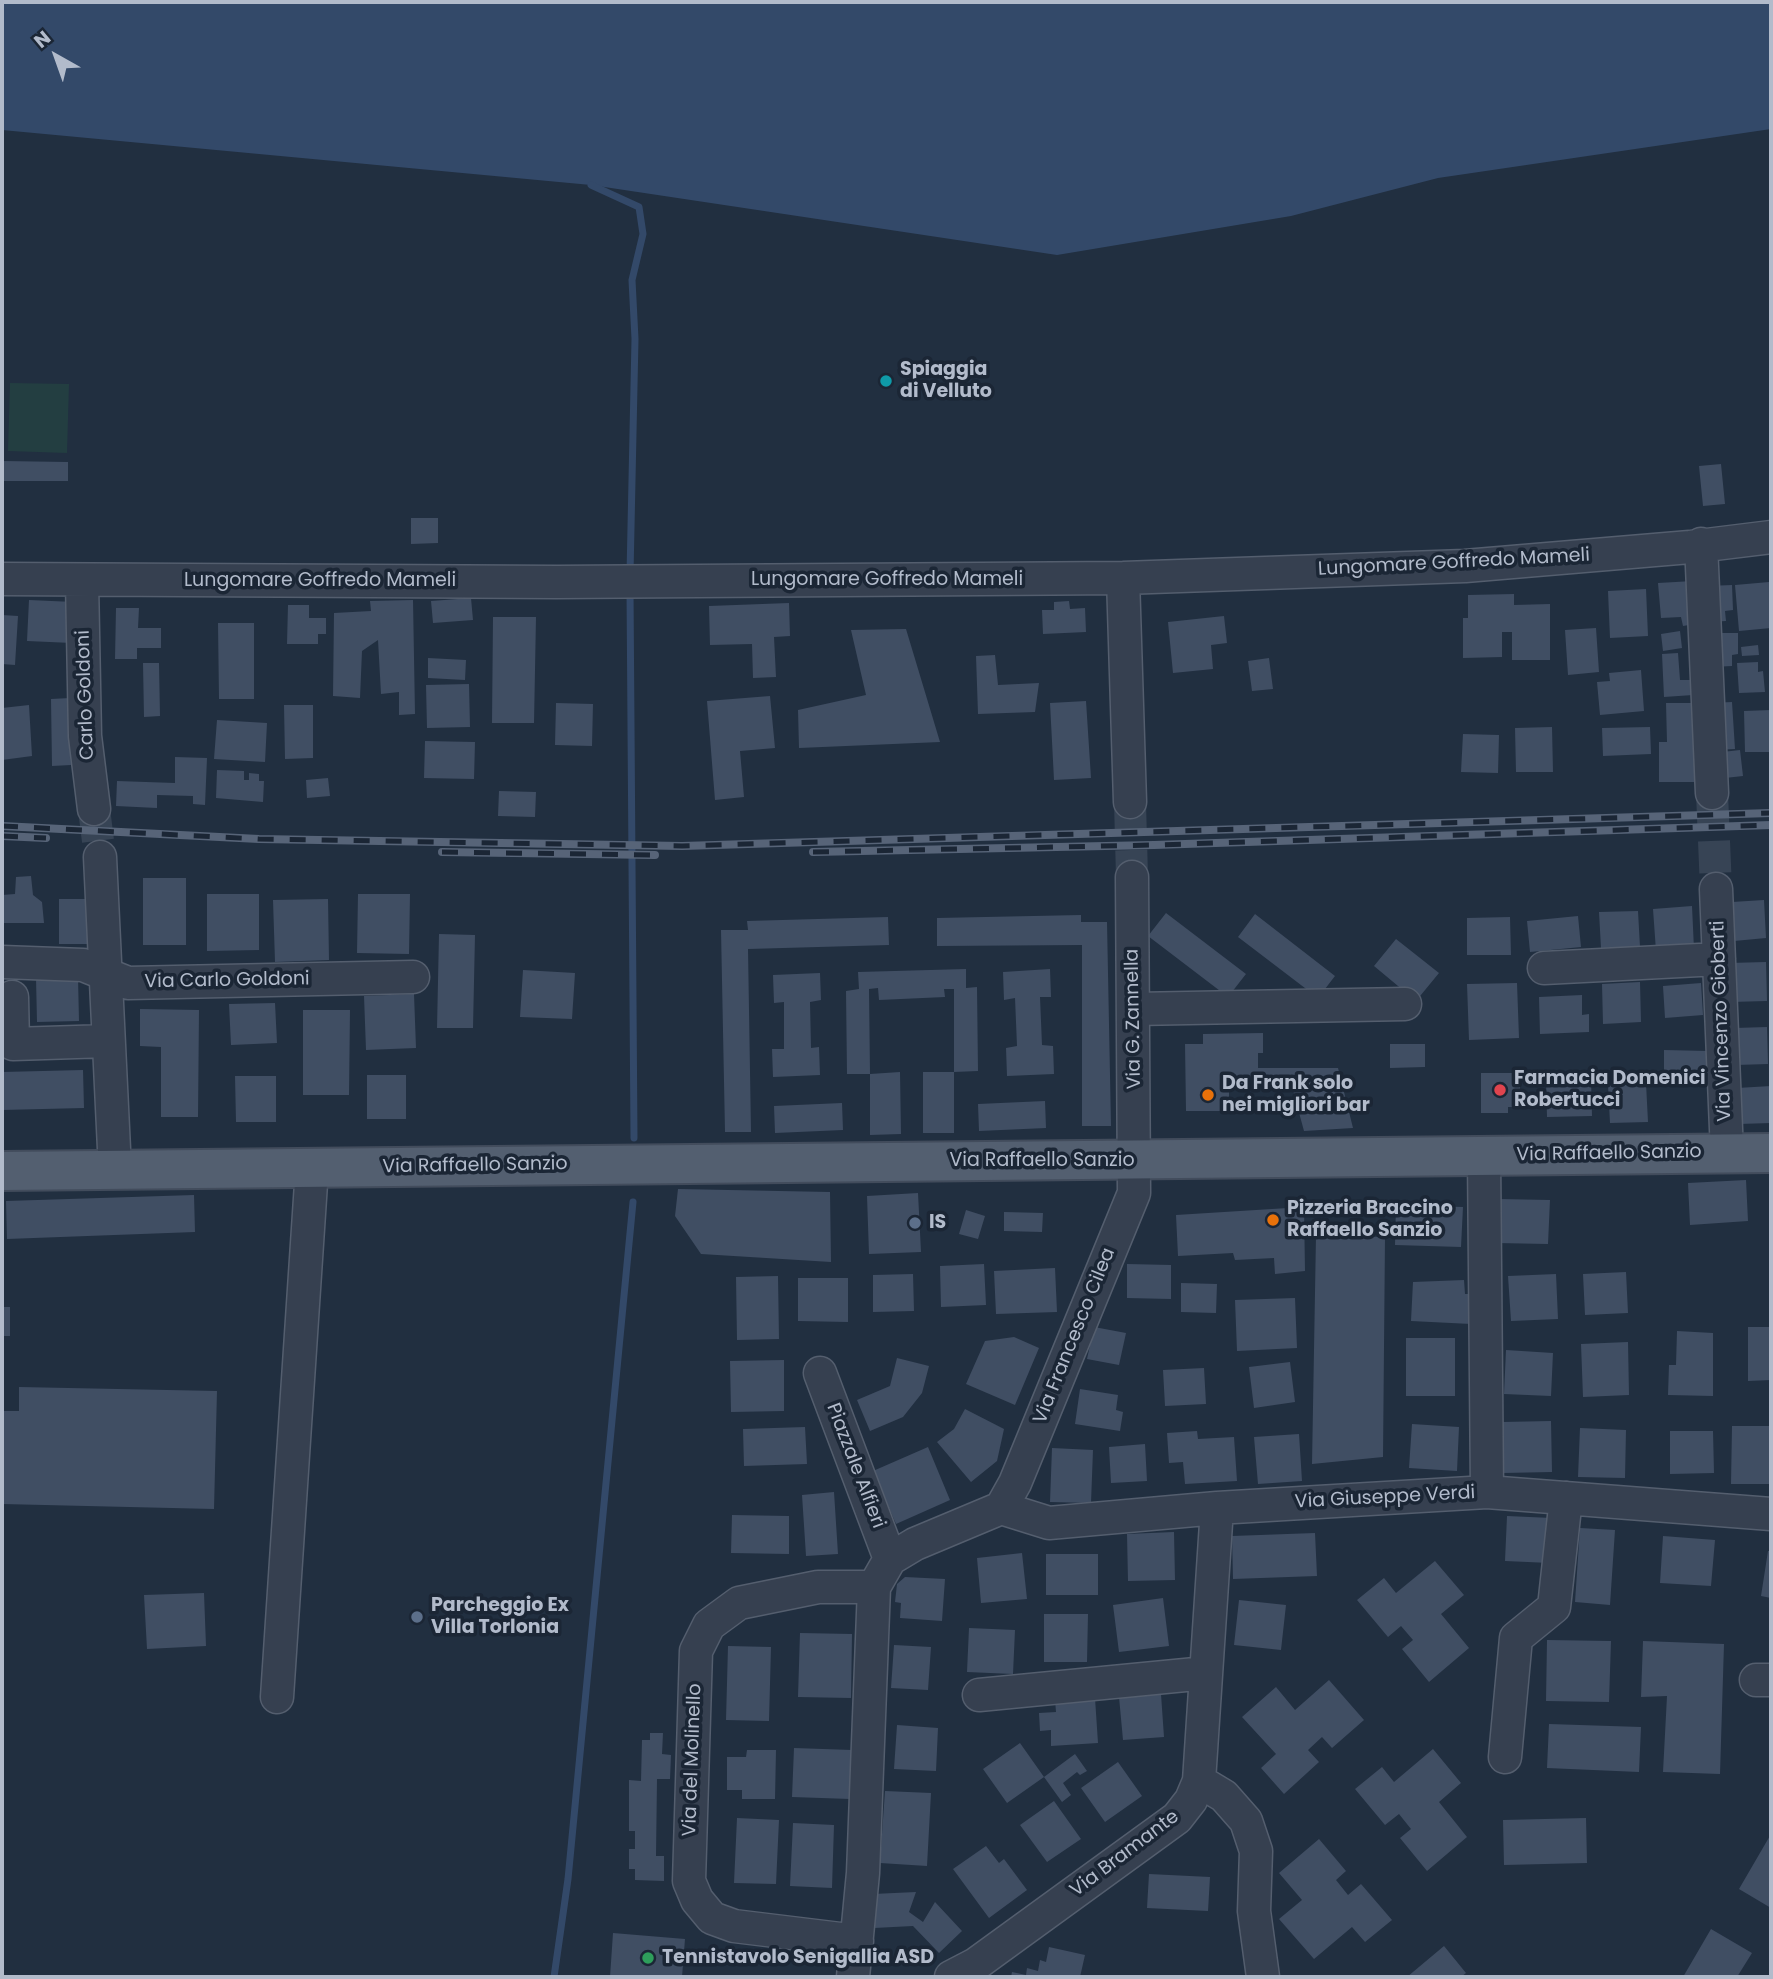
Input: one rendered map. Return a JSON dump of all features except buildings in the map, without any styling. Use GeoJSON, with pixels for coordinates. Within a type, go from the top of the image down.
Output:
{"type":"FeatureCollection","features":[{"type":"Feature","properties":{"kind":"main road","name":"Via Raffaello Sanzio"},"geometry":{"type":"LineString","coordinates":[[2,1171],[1771,1153]]}},
{"type":"Feature","properties":{"kind":"street","name":"Lungomare Goffredo Mameli"},"geometry":{"type":"LineString","coordinates":[[2,579],[681,582],[1123,578],[1465,566],[1771,537]]}},
{"type":"Feature","properties":{"kind":"street"},"geometry":{"type":"LineString","coordinates":[[1700,544],[1712,793]]}},
{"type":"Feature","properties":{"kind":"street"},"geometry":{"type":"LineString","coordinates":[[1123,578],[1130,802]]}},
{"type":"Feature","properties":{"kind":"street","name":"Carlo Goldoni"},"geometry":{"type":"LineString","coordinates":[[82,580],[85,736],[94,809]]}},
{"type":"Feature","properties":{"kind":"street"},"geometry":{"type":"LineString","coordinates":[[100,857],[115,1170]]}},
{"type":"Feature","properties":{"kind":"street","name":"Via G. Zannella"},"geometry":{"type":"LineString","coordinates":[[1132,877],[1136,1161]]}},
{"type":"Feature","properties":{"kind":"street","name":"Via Vincenzo Gioberti"},"geometry":{"type":"LineString","coordinates":[[1716,889],[1727,1153]]}},
{"type":"Feature","properties":{"kind":"street"},"geometry":{"type":"LineString","coordinates":[[1544,968],[1719,959]]}},
{"type":"Feature","properties":{"kind":"street","name":"Via Carlo Goldoni"},"geometry":{"type":"LineString","coordinates":[[2,962],[83,965],[128,983],[413,977]]}},
{"type":"Feature","properties":{"kind":"street"},"geometry":{"type":"LineString","coordinates":[[12,997],[13,1044],[108,1041]]}},
{"type":"Feature","properties":{"kind":"street"},"geometry":{"type":"LineString","coordinates":[[1134,1009],[1405,1004]]}},
{"type":"Feature","properties":{"kind":"street"},"geometry":{"type":"LineString","coordinates":[[1484,1156],[1488,1492]]}},
{"type":"Feature","properties":{"kind":"street","name":"Via Francesco Cilea"},"geometry":{"type":"LineString","coordinates":[[1000,1507],[1015,1483],[1134,1193],[1136,1161]]}},
{"type":"Feature","properties":{"kind":"street"},"geometry":{"type":"LineString","coordinates":[[277,1697],[308,1391],[312,1168]]}},
{"type":"Feature","properties":{"kind":"street","name":"Piazzale Alfieri"},"geometry":{"type":"LineString","coordinates":[[820,1373],[890,1559]]}},
{"type":"Feature","properties":{"kind":"street","name":"Via Giuseppe Verdi"},"geometry":{"type":"LineString","coordinates":[[1000,1507],[1049,1523],[1217,1508],[1488,1492],[1771,1514]]}},
{"type":"Feature","properties":{"kind":"street"},"geometry":{"type":"LineString","coordinates":[[1505,1757],[1516,1638],[1555,1607],[1566,1498]]}},
{"type":"Feature","properties":{"kind":"street"},"geometry":{"type":"LineString","coordinates":[[853,1977],[863,1873],[874,1587],[890,1559],[915,1544],[1000,1507]]}},
{"type":"Feature","properties":{"kind":"street","name":"Via Bramante"},"geometry":{"type":"LineString","coordinates":[[963,1970],[1177,1818],[1191,1800],[1199,1781],[1217,1508]]}},
{"type":"Feature","properties":{"kind":"street","name":"Via del Molinello"},"geometry":{"type":"LineString","coordinates":[[857,1941],[734,1926],[712,1918],[696,1900],[689,1881],[696,1651],[709,1625],[739,1602],[818,1587],[874,1587]]}},
{"type":"Feature","properties":{"kind":"street"},"geometry":{"type":"LineString","coordinates":[[979,1695],[1206,1673]]}},
{"type":"Feature","properties":{"kind":"street"},"geometry":{"type":"LineString","coordinates":[[1199,1781],[1224,1796],[1245,1821],[1256,1851],[1254,1910],[1263,1977]]}},
{"type":"Feature","properties":{"kind":"green space"},"geometry":{"type":"Polygon","coordinates":[[[10,383],[69,384],[67,453],[8,451],[10,383]]]}},
{"type":"Feature","properties":{"kind":"water"},"geometry":{"type":"Polygon","coordinates":[[[2,2],[1771,2],[1771,129],[1438,178],[1291,216],[1057,255],[591,185],[2,130],[2,2]]]}},
{"type":"Feature","properties":{"kind":"waterway"},"geometry":{"type":"LineString","coordinates":[[591,185],[639,207],[643,234],[632,280],[635,339],[630,574]]}},
{"type":"Feature","properties":{"kind":"waterway"},"geometry":{"type":"LineString","coordinates":[[630,589],[634,1138]]}},
{"type":"Feature","properties":{"kind":"waterway"},"geometry":{"type":"LineString","coordinates":[[554,1977],[568,1879],[633,1202]]}},
{"type":"Feature","properties":{"kind":"tunnel"},"geometry":{"type":"LineString","coordinates":[[1712,793],[1716,889]]}},
{"type":"Feature","properties":{"kind":"tunnel"},"geometry":{"type":"LineString","coordinates":[[1130,802],[1132,877]]}},
{"type":"Feature","properties":{"kind":"tunnel"},"geometry":{"type":"LineString","coordinates":[[94,809],[100,857]]}},
{"type":"Feature","properties":{"kind":"railway"},"geometry":{"type":"LineString","coordinates":[[2,826],[259,839],[682,846],[1771,813]]}},
{"type":"Feature","properties":{"kind":"railway"},"geometry":{"type":"LineString","coordinates":[[813,852],[1154,845],[1771,825]]}},
{"type":"Feature","properties":{"kind":"railway"},"geometry":{"type":"LineString","coordinates":[[2,836],[46,838]]}},
{"type":"Feature","properties":{"kind":"railway"},"geometry":{"type":"LineString","coordinates":[[442,852],[655,855]]}},
{"type":"Feature","properties":{"kind":"place","name":"Spiaggia di Velluto"},"geometry":{"type":"Point","coordinates":[886,381]}},
{"type":"Feature","properties":{"kind":"place","name":"Farmacia Domenici Robertucci"},"geometry":{"type":"Point","coordinates":[1500,1090]}},
{"type":"Feature","properties":{"kind":"place","name":"Da Frank solo nei migliori bar"},"geometry":{"type":"Point","coordinates":[1208,1095]}},
{"type":"Feature","properties":{"kind":"place","name":"Pizzeria Braccino Raffaello Sanzio"},"geometry":{"type":"Point","coordinates":[1273,1220]}},
{"type":"Feature","properties":{"kind":"place","name":"IS"},"geometry":{"type":"Point","coordinates":[915,1223]}},
{"type":"Feature","properties":{"kind":"place","name":"Parcheggio Ex Villa Torlonia"},"geometry":{"type":"Point","coordinates":[417,1617]}},
{"type":"Feature","properties":{"kind":"place","name":"Tennistavolo Senigallia ASD"},"geometry":{"type":"Point","coordinates":[648,1958]}}]}
